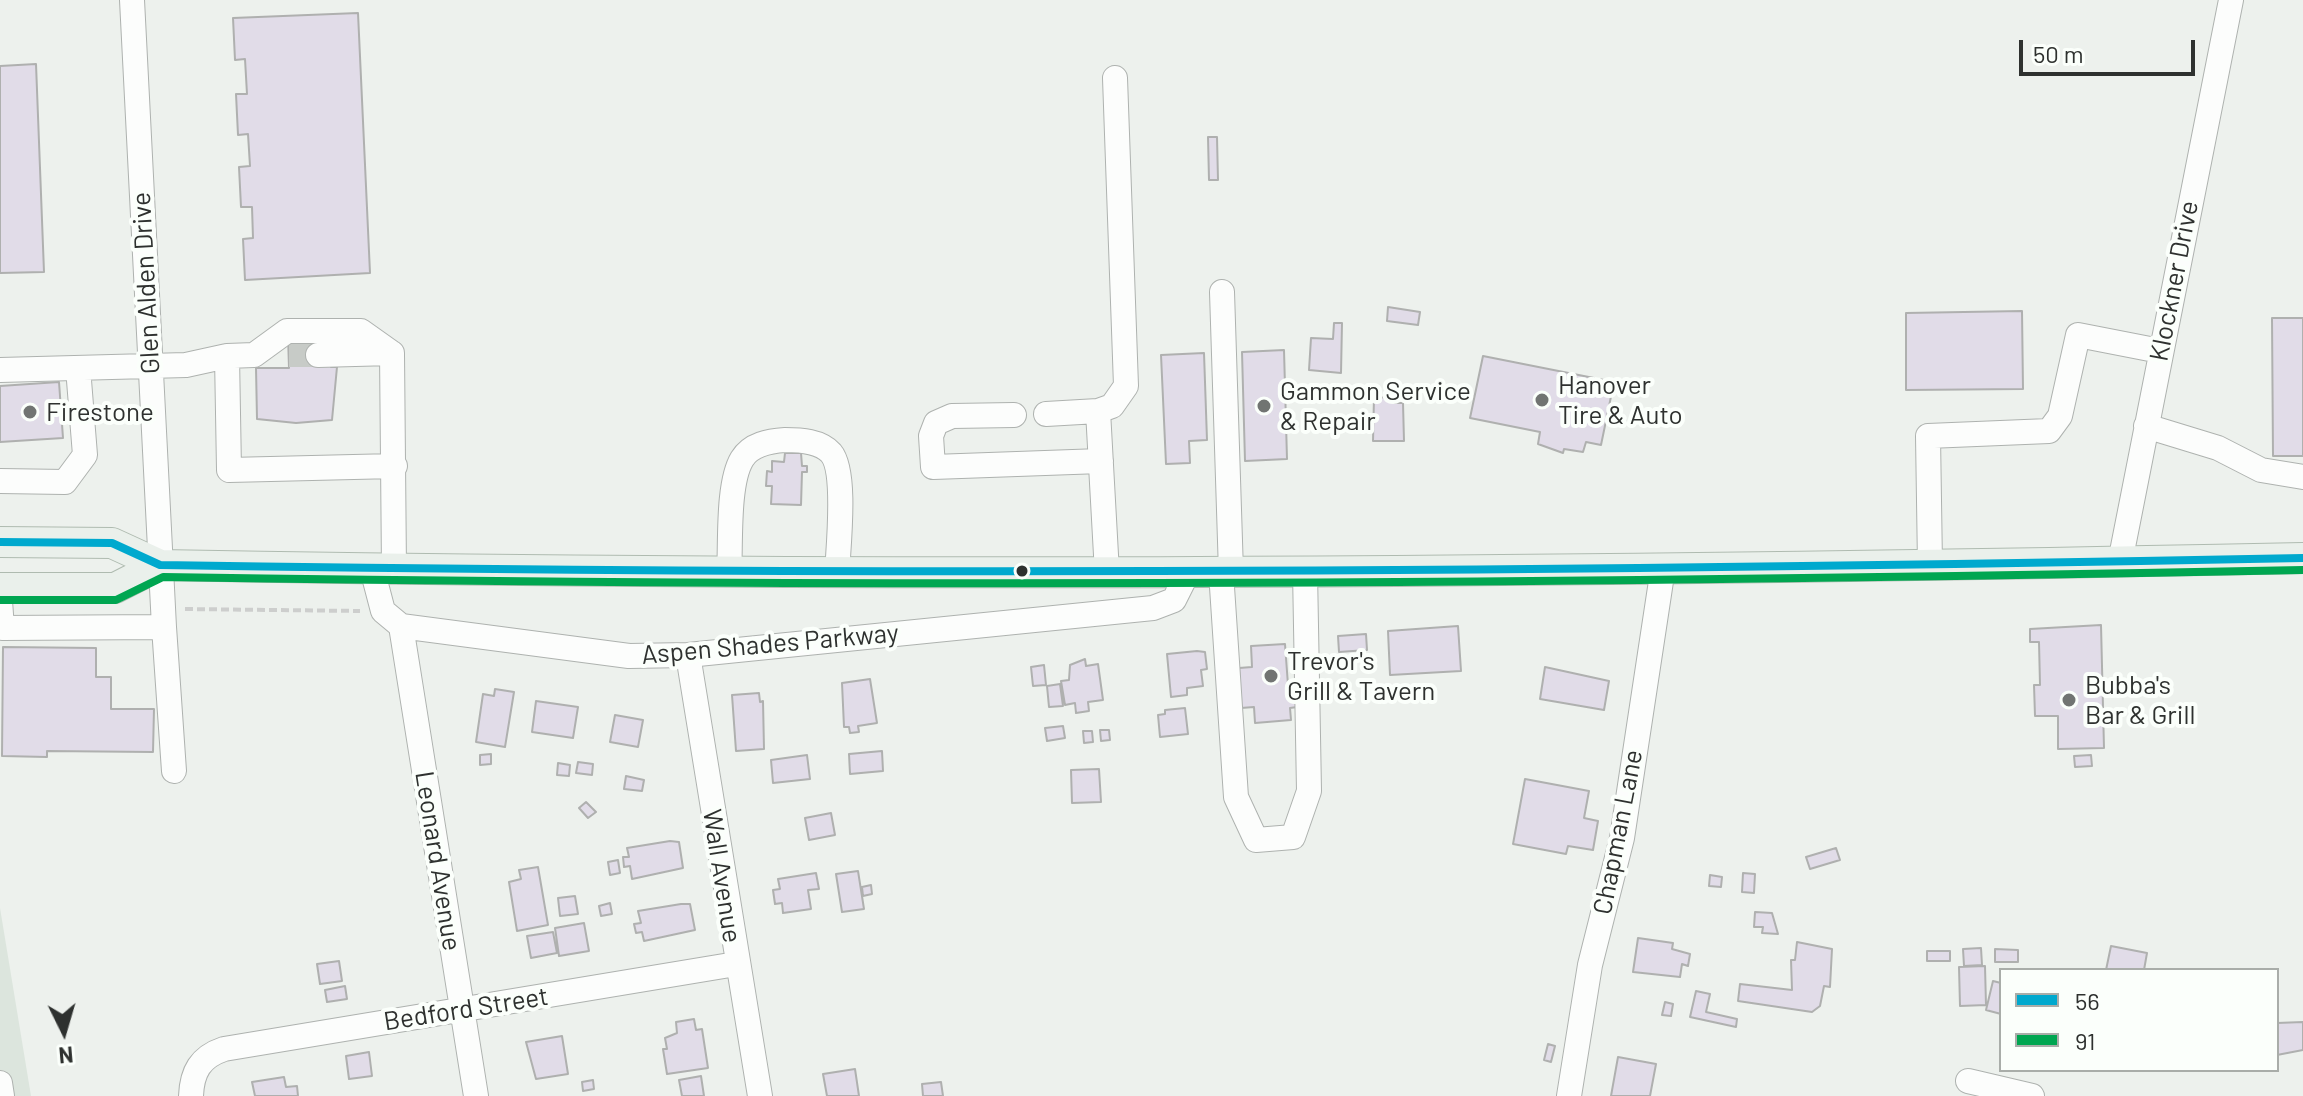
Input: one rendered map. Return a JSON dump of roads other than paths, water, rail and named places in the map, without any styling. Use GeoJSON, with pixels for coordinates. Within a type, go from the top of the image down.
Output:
{"type":"FeatureCollection","features":[{"type":"Feature","properties":{"kind":"main road"},"geometry":{"type":"LineString","coordinates":[[0,542],[112,543],[160,565],[729,574],[1663,568],[2303,558]]}},
{"type":"Feature","properties":{"kind":"main road"},"geometry":{"type":"LineString","coordinates":[[0,588],[115,588],[160,565]]}},
{"type":"Feature","properties":{"kind":"street","name":"Glen Alden Drive"},"geometry":{"type":"LineString","coordinates":[[132,0],[160,565],[169,618],[174,771]]}},
{"type":"Feature","properties":{"kind":"street","name":"Klockner Drive"},"geometry":{"type":"LineString","coordinates":[[2120,562],[2231,0]]}},
{"type":"Feature","properties":{"kind":"street"},"geometry":{"type":"LineString","coordinates":[[1046,414],[1098,411],[1112,406],[1126,386],[1115,78]]}},
{"type":"Feature","properties":{"kind":"street"},"geometry":{"type":"LineString","coordinates":[[1222,292],[1226,572],[1236,797],[1256,840],[1293,837],[1309,791],[1305,571]]}},
{"type":"Feature","properties":{"kind":"street"},"geometry":{"type":"LineString","coordinates":[[254,355],[287,331],[361,331],[392,353]]}},
{"type":"Feature","properties":{"kind":"street"},"geometry":{"type":"LineString","coordinates":[[1930,565],[1928,436],[2049,431],[2060,416],[2078,335],[2160,351]]}},
{"type":"Feature","properties":{"kind":"street"},"geometry":{"type":"LineString","coordinates":[[318,355],[392,353]]}},
{"type":"Feature","properties":{"kind":"street"},"geometry":{"type":"LineString","coordinates":[[392,353],[395,466],[383,569],[392,618]]}},
{"type":"Feature","properties":{"kind":"street"},"geometry":{"type":"LineString","coordinates":[[0,370],[186,365],[227,356],[289,355]]}},
{"type":"Feature","properties":{"kind":"street"},"geometry":{"type":"LineString","coordinates":[[227,356],[229,470],[395,466]]}},
{"type":"Feature","properties":{"kind":"street"},"geometry":{"type":"LineString","coordinates":[[0,481],[65,482],[85,455],[78,368]]}},
{"type":"Feature","properties":{"kind":"street"},"geometry":{"type":"LineString","coordinates":[[1098,411],[1107,573]]}},
{"type":"Feature","properties":{"kind":"street"},"geometry":{"type":"LineString","coordinates":[[1014,415],[952,416],[936,423],[931,436],[933,467],[1101,461]]}},
{"type":"Feature","properties":{"kind":"street"},"geometry":{"type":"LineString","coordinates":[[2146,426],[2218,448],[2261,470],[2303,477]]}},
{"type":"Feature","properties":{"kind":"street"},"geometry":{"type":"LineString","coordinates":[[729,574],[735,484],[741,459],[749,449],[760,445],[795,440],[822,446],[837,464],[837,574]]}},
{"type":"Feature","properties":{"kind":"street","name":"Chapman Lane"},"geometry":{"type":"LineString","coordinates":[[1569,1096],[1590,965],[1622,838],[1663,568]]}},
{"type":"Feature","properties":{"kind":"street","name":"Aspen Shades Parkway"},"geometry":{"type":"LineString","coordinates":[[392,618],[629,656],[688,655],[1153,608],[1174,600],[1188,572]]}},
{"type":"Feature","properties":{"kind":"street"},"geometry":{"type":"LineString","coordinates":[[0,601],[2,628],[169,618]]}},
{"type":"Feature","properties":{"kind":"street","name":"Leonard Avenue"},"geometry":{"type":"LineString","coordinates":[[392,618],[476,1096]]}},
{"type":"Feature","properties":{"kind":"street","name":"Wall Avenue"},"geometry":{"type":"LineString","coordinates":[[688,655],[736,964],[760,1096]]}},
{"type":"Feature","properties":{"kind":"street","name":"Bedford Street"},"geometry":{"type":"LineString","coordinates":[[191,1096],[192,1081],[200,1063],[224,1049],[736,964]]}},
{"type":"Feature","properties":{"kind":"street"},"geometry":{"type":"LineString","coordinates":[[1968,1081],[2032,1096]]}},
{"type":"Feature","properties":{"kind":"street"},"geometry":{"type":"LineString","coordinates":[[0,1083],[2,1096]]}},
{"type":"Feature","properties":{"kind":"tunnel"},"geometry":{"type":"LineString","coordinates":[[289,355],[318,355]]}},
{"type":"Feature","properties":{"kind":"place","name":"Hanover Tire & Auto"},"geometry":{"type":"Point","coordinates":[1542,400]}},
{"type":"Feature","properties":{"kind":"place","name":"Gammon Service & Repair"},"geometry":{"type":"Point","coordinates":[1264,406]}},
{"type":"Feature","properties":{"kind":"place","name":"Firestone"},"geometry":{"type":"Point","coordinates":[30,412]}},
{"type":"Feature","properties":{"kind":"place","name":"Trevor's Grill & Tavern"},"geometry":{"type":"Point","coordinates":[1271,676]}},
{"type":"Feature","properties":{"kind":"place","name":"Bubba's Bar & Grill"},"geometry":{"type":"Point","coordinates":[2069,700]}}]}
